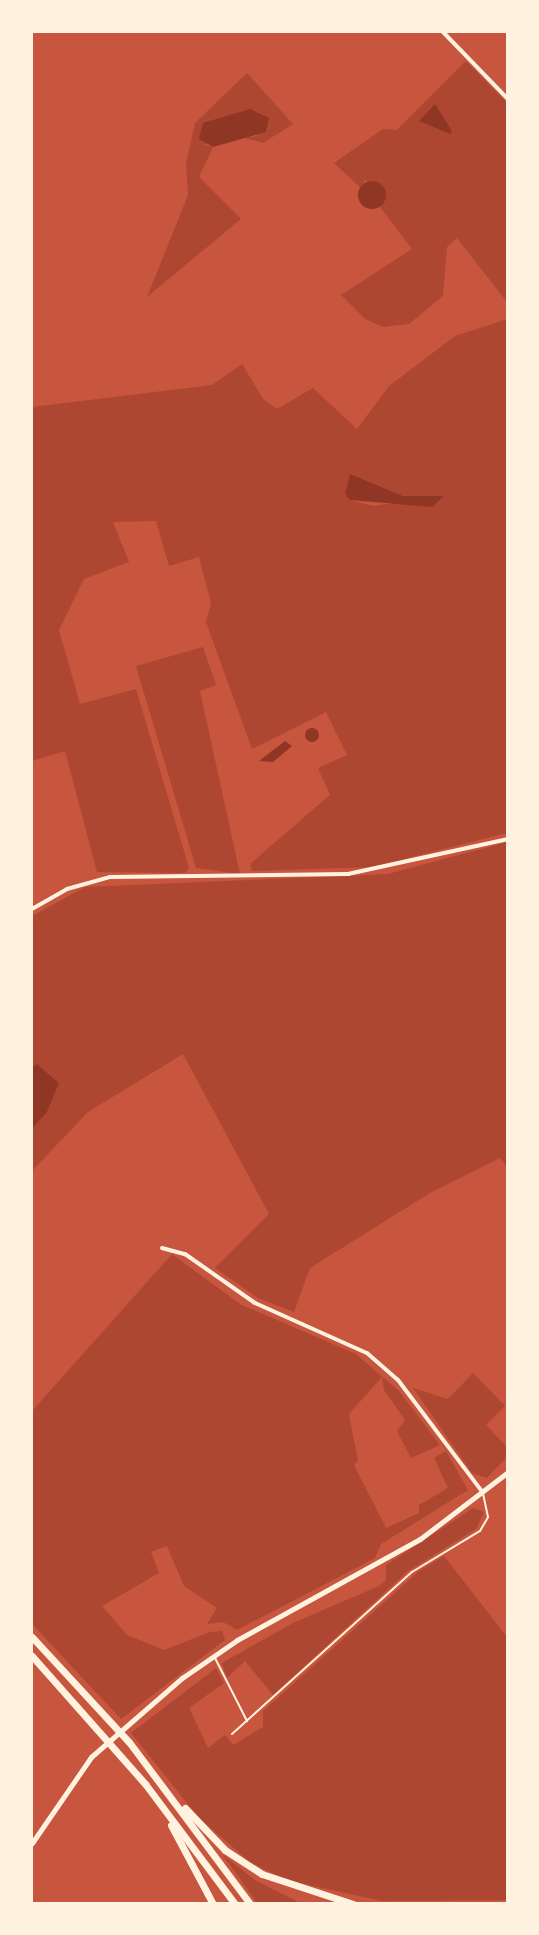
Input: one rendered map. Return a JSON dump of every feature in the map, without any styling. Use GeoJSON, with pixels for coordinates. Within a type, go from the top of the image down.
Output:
{"type":"FeatureCollection","features":[{"type":"Feature","properties":{"kind":"highway"},"geometry":{"type":"LineString","coordinates":[[32,1637],[225,1850],[294,1888],[353,1904]]}},
{"type":"Feature","properties":{"kind":"highway"},"geometry":{"type":"LineString","coordinates":[[32,1656],[146,1785],[235,1904]]}},
{"type":"Feature","properties":{"kind":"highway"},"geometry":{"type":"LineString","coordinates":[[155,1775],[250,1904]]}},
{"type":"Feature","properties":{"kind":"highway"},"geometry":{"type":"LineString","coordinates":[[146,1785],[189,1852],[213,1904]]}},
{"type":"Feature","properties":{"kind":"main road"},"geometry":{"type":"LineString","coordinates":[[32,1843],[91,1757],[143,1709],[214,1656],[420,1539],[483,1493],[507,1472]]}},
{"type":"Feature","properties":{"kind":"street"},"geometry":{"type":"LineString","coordinates":[[443,32],[507,99]]}},
{"type":"Feature","properties":{"kind":"street"},"geometry":{"type":"LineString","coordinates":[[32,909],[67,889],[110,877],[365,873],[507,839]]}},
{"type":"Feature","properties":{"kind":"street"},"geometry":{"type":"LineString","coordinates":[[162,1248],[185,1254],[255,1304],[368,1353],[398,1380],[483,1493]]}},
{"type":"Feature","properties":{"kind":"lane"},"geometry":{"type":"LineString","coordinates":[[232,1734],[412,1572],[480,1531],[488,1517],[483,1493]]}},
{"type":"Feature","properties":{"kind":"lane"},"geometry":{"type":"LineString","coordinates":[[214,1656],[247,1721]]}},
{"type":"Feature","properties":{"kind":"shaded area"},"geometry":{"type":"Polygon","coordinates":[[[466,61],[507,103],[507,302],[457,238],[447,247],[443,296],[409,324],[383,327],[365,319],[341,295],[412,249],[380,207],[385,192],[365,180],[361,188],[334,163],[383,129],[397,130],[466,61]]]}},
{"type":"Feature","properties":{"kind":"shaded area"},"geometry":{"type":"Polygon","coordinates":[[[247,73],[293,124],[263,143],[239,136],[254,137],[271,127],[204,144],[213,147],[199,177],[241,219],[147,297],[188,195],[186,164],[195,123],[247,73]]]}},
{"type":"Feature","properties":{"kind":"shaded area"},"geometry":{"type":"Polygon","coordinates":[[[435,104],[452,131],[450,134],[419,121],[435,104]]]}},
{"type":"Feature","properties":{"kind":"shaded area"},"geometry":{"type":"Polygon","coordinates":[[[250,109],[269,118],[266,132],[213,147],[199,139],[203,123],[250,109]]]}},
{"type":"Feature","properties":{"kind":"shaded area"},"geometry":{"type":"Polygon","coordinates":[[[372,181],[382,185],[386,195],[382,205],[372,209],[362,205],[358,195],[362,185],[372,181]]]}},
{"type":"Feature","properties":{"kind":"shaded area"},"geometry":{"type":"Polygon","coordinates":[[[507,319],[507,833],[373,867],[252,871],[250,864],[330,795],[318,768],[347,755],[326,712],[252,749],[206,622],[211,603],[199,557],[169,566],[156,521],[113,522],[129,562],[84,579],[59,630],[80,704],[136,689],[189,868],[185,873],[97,872],[65,751],[32,761],[32,407],[212,385],[242,364],[263,399],[277,409],[313,388],[357,429],[389,386],[455,336],[507,319]],[[350,475],[345,494],[350,500],[373,506],[442,496],[403,496],[350,475]]]}},
{"type":"Feature","properties":{"kind":"shaded area"},"geometry":{"type":"Polygon","coordinates":[[[350,474],[403,496],[444,496],[432,507],[350,500],[345,494],[350,474]]]}},
{"type":"Feature","properties":{"kind":"shaded area"},"geometry":{"type":"Polygon","coordinates":[[[203,647],[216,685],[200,691],[240,874],[196,868],[136,666],[203,647]]]}},
{"type":"Feature","properties":{"kind":"shaded area"},"geometry":{"type":"Polygon","coordinates":[[[312,728],[317,730],[319,735],[317,740],[312,742],[307,740],[305,735],[307,730],[312,728]]]}},
{"type":"Feature","properties":{"kind":"shaded area"},"geometry":{"type":"Polygon","coordinates":[[[285,741],[292,746],[273,762],[259,761],[285,741]]]}},
{"type":"Feature","properties":{"kind":"shaded area"},"geometry":{"type":"Polygon","coordinates":[[[507,842],[507,1167],[500,1158],[430,1193],[310,1268],[294,1312],[258,1298],[215,1268],[269,1214],[183,1054],[88,1112],[32,1171],[32,1129],[47,1112],[59,1083],[37,1064],[32,1067],[32,916],[85,887],[388,874],[507,842]]]}},
{"type":"Feature","properties":{"kind":"shaded area"},"geometry":{"type":"Polygon","coordinates":[[[37,1064],[59,1083],[47,1112],[32,1129],[32,1067],[37,1064]]]}},
{"type":"Feature","properties":{"kind":"shaded area"},"geometry":{"type":"Polygon","coordinates":[[[172,1254],[240,1304],[356,1354],[399,1391],[440,1445],[411,1458],[397,1431],[405,1420],[384,1390],[382,1377],[349,1414],[358,1461],[354,1465],[386,1528],[419,1513],[419,1505],[448,1488],[434,1458],[446,1451],[468,1490],[381,1544],[375,1558],[237,1630],[223,1622],[207,1624],[217,1608],[184,1586],[167,1546],[151,1552],[159,1573],[102,1606],[127,1635],[164,1650],[210,1632],[222,1631],[225,1640],[121,1719],[32,1624],[32,1411],[172,1254]]]}},
{"type":"Feature","properties":{"kind":"shaded area"},"geometry":{"type":"Polygon","coordinates":[[[473,1373],[505,1406],[486,1425],[507,1447],[507,1457],[487,1478],[472,1473],[413,1388],[448,1399],[473,1373]]]}},
{"type":"Feature","properties":{"kind":"shaded area"},"geometry":{"type":"Polygon","coordinates":[[[473,1508],[484,1512],[476,1529],[408,1571],[273,1695],[245,1661],[227,1678],[222,1663],[293,1623],[379,1586],[386,1580],[386,1565],[473,1508]]]}},
{"type":"Feature","properties":{"kind":"shaded area"},"geometry":{"type":"Polygon","coordinates":[[[444,1556],[507,1637],[507,1900],[382,1901],[286,1880],[250,1862],[199,1818],[131,1733],[216,1668],[224,1683],[189,1708],[208,1748],[225,1735],[233,1745],[263,1727],[263,1711],[419,1571],[444,1556]]]}},
{"type":"Feature","properties":{"kind":"shaded area"},"geometry":{"type":"Polygon","coordinates":[[[223,1855],[255,1880],[300,1903],[257,1903],[223,1855]]]}}]}
